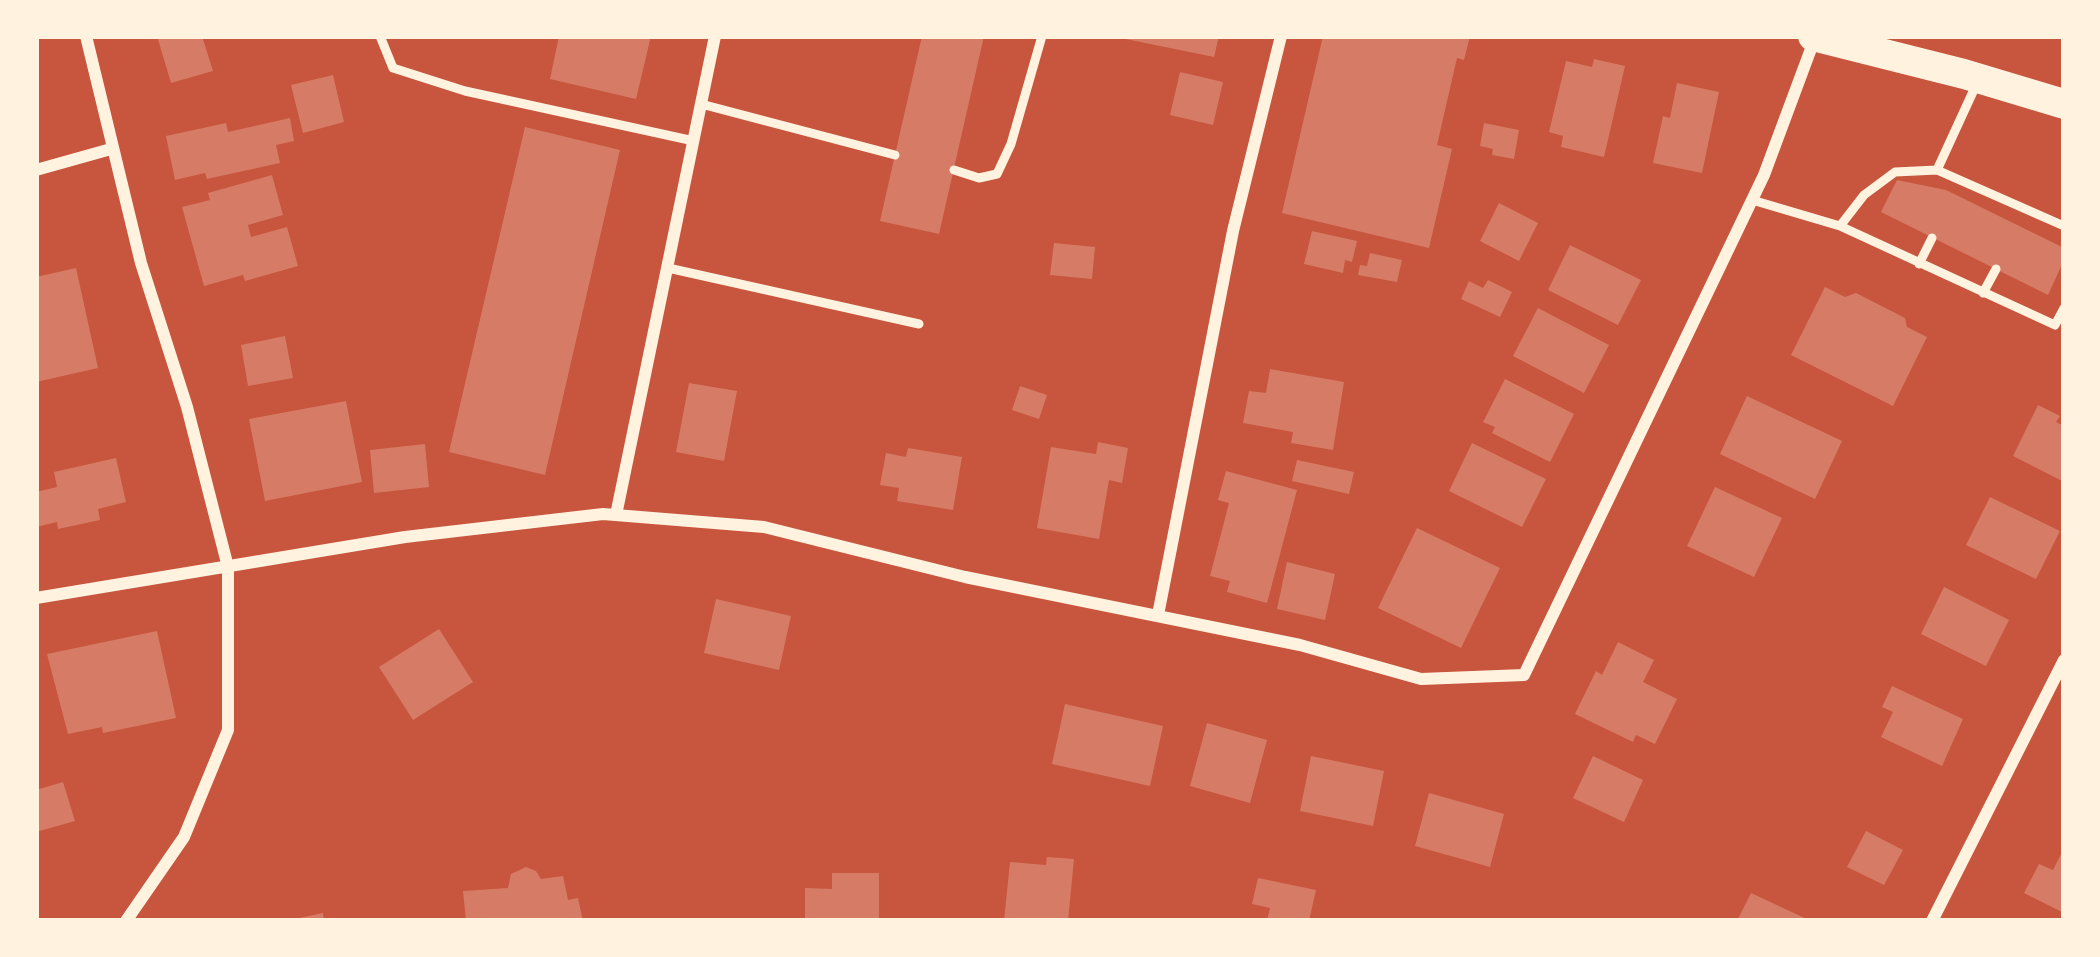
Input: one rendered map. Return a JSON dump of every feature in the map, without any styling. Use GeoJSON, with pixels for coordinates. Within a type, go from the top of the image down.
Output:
{"type":"FeatureCollection","features":[{"type":"Feature","properties":{"kind":"main road"},"geometry":{"type":"LineString","coordinates":[[1814,36],[2064,104]]}},
{"type":"Feature","properties":{"kind":"street"},"geometry":{"type":"LineString","coordinates":[[86,36],[112,149],[228,567],[228,730],[184,837],[126,921]]}},
{"type":"Feature","properties":{"kind":"street"},"geometry":{"type":"LineString","coordinates":[[616,515],[716,36]]}},
{"type":"Feature","properties":{"kind":"street"},"geometry":{"type":"LineString","coordinates":[[1158,615],[1233,231],[1281,36]]}},
{"type":"Feature","properties":{"kind":"street"},"geometry":{"type":"LineString","coordinates":[[36,598],[405,537],[616,515],[764,527],[964,577],[1300,645],[1421,679],[1524,675],[1752,200],[1814,36]]}},
{"type":"Feature","properties":{"kind":"street"},"geometry":{"type":"LineString","coordinates":[[36,170],[112,149]]}},
{"type":"Feature","properties":{"kind":"street"},"geometry":{"type":"LineString","coordinates":[[1932,921],[2064,660]]}},
{"type":"Feature","properties":{"kind":"lane"},"geometry":{"type":"LineString","coordinates":[[380,36],[393,68],[465,91],[694,141]]}},
{"type":"Feature","properties":{"kind":"lane"},"geometry":{"type":"LineString","coordinates":[[953,170],[980,178],[997,174],[1011,144],[1042,36]]}},
{"type":"Feature","properties":{"kind":"lane"},"geometry":{"type":"LineString","coordinates":[[1937,170],[1979,78]]}},
{"type":"Feature","properties":{"kind":"lane"},"geometry":{"type":"LineString","coordinates":[[701,104],[895,155]]}},
{"type":"Feature","properties":{"kind":"lane"},"geometry":{"type":"LineString","coordinates":[[1840,226],[1864,196],[1894,172],[1937,170],[2064,226]]}},
{"type":"Feature","properties":{"kind":"lane"},"geometry":{"type":"LineString","coordinates":[[1956,195],[1962,182]]}},
{"type":"Feature","properties":{"kind":"lane"},"geometry":{"type":"LineString","coordinates":[[1752,200],[1840,226],[2055,326],[2064,308]]}},
{"type":"Feature","properties":{"kind":"lane"},"geometry":{"type":"LineString","coordinates":[[2019,226],[2028,210]]}},
{"type":"Feature","properties":{"kind":"lane"},"geometry":{"type":"LineString","coordinates":[[1919,263],[1932,238]]}},
{"type":"Feature","properties":{"kind":"lane"},"geometry":{"type":"LineString","coordinates":[[668,268],[919,324]]}},
{"type":"Feature","properties":{"kind":"lane"},"geometry":{"type":"LineString","coordinates":[[1983,292],[1996,269]]}},
{"type":"Feature","properties":{"kind":"building"},"geometry":{"type":"Polygon","coordinates":[[[157,36],[202,36],[213,71],[171,83],[157,36]]]}},
{"type":"Feature","properties":{"kind":"building"},"geometry":{"type":"Polygon","coordinates":[[[559,36],[651,36],[636,99],[550,79],[559,36]]]}},
{"type":"Feature","properties":{"kind":"building"},"geometry":{"type":"Polygon","coordinates":[[[922,36],[984,36],[939,234],[880,221],[922,36]]]}},
{"type":"Feature","properties":{"kind":"building"},"geometry":{"type":"Polygon","coordinates":[[[1111,36],[1219,36],[1214,57],[1111,36]]]}},
{"type":"Feature","properties":{"kind":"building"},"geometry":{"type":"Polygon","coordinates":[[[1323,36],[1470,36],[1464,60],[1457,58],[1437,145],[1452,149],[1429,248],[1282,213],[1323,36]]]}},
{"type":"Feature","properties":{"kind":"building"},"geometry":{"type":"Polygon","coordinates":[[[1594,59],[1625,66],[1604,157],[1561,147],[1563,136],[1549,132],[1566,61],[1592,67],[1594,59]]]}},
{"type":"Feature","properties":{"kind":"building"},"geometry":{"type":"Polygon","coordinates":[[[1180,72],[1223,82],[1213,125],[1170,115],[1180,72]]]}},
{"type":"Feature","properties":{"kind":"building"},"geometry":{"type":"Polygon","coordinates":[[[333,75],[344,122],[303,133],[291,85],[333,75]]]}},
{"type":"Feature","properties":{"kind":"building"},"geometry":{"type":"Polygon","coordinates":[[[1677,83],[1719,92],[1702,173],[1653,163],[1663,116],[1670,118],[1677,83]]]}},
{"type":"Feature","properties":{"kind":"building"},"geometry":{"type":"Polygon","coordinates":[[[290,118],[294,141],[276,145],[280,163],[207,179],[205,173],[175,180],[166,136],[226,123],[228,132],[290,118]]]}},
{"type":"Feature","properties":{"kind":"building"},"geometry":{"type":"Polygon","coordinates":[[[1484,123],[1519,130],[1514,159],[1492,155],[1493,149],[1480,146],[1484,123]]]}},
{"type":"Feature","properties":{"kind":"building"},"geometry":{"type":"Polygon","coordinates":[[[525,127],[620,150],[545,475],[449,452],[525,127]]]}},
{"type":"Feature","properties":{"kind":"building"},"geometry":{"type":"Polygon","coordinates":[[[272,175],[283,215],[248,225],[251,237],[287,227],[298,266],[245,281],[243,275],[204,286],[182,207],[210,200],[208,193],[272,175]]]}},
{"type":"Feature","properties":{"kind":"building"},"geometry":{"type":"Polygon","coordinates":[[[1897,180],[1946,190],[2064,248],[2064,260],[2048,295],[1881,212],[1897,180]]]}},
{"type":"Feature","properties":{"kind":"building"},"geometry":{"type":"Polygon","coordinates":[[[1499,203],[1538,223],[1519,261],[1480,241],[1499,203]]]}},
{"type":"Feature","properties":{"kind":"building"},"geometry":{"type":"Polygon","coordinates":[[[1312,231],[1357,241],[1352,262],[1345,260],[1343,273],[1304,264],[1312,231]]]}},
{"type":"Feature","properties":{"kind":"building"},"geometry":{"type":"Polygon","coordinates":[[[1054,243],[1095,247],[1092,279],[1050,275],[1054,243]]]}},
{"type":"Feature","properties":{"kind":"building"},"geometry":{"type":"Polygon","coordinates":[[[1570,245],[1641,280],[1618,325],[1548,290],[1570,245]]]}},
{"type":"Feature","properties":{"kind":"building"},"geometry":{"type":"Polygon","coordinates":[[[1370,253],[1402,260],[1397,282],[1358,275],[1370,253]]]}},
{"type":"Feature","properties":{"kind":"building"},"geometry":{"type":"Polygon","coordinates":[[[76,268],[98,368],[36,382],[36,277],[76,268]]]}},
{"type":"Feature","properties":{"kind":"building"},"geometry":{"type":"Polygon","coordinates":[[[1488,280],[1512,292],[1500,317],[1461,299],[1469,281],[1483,288],[1488,280]]]}},
{"type":"Feature","properties":{"kind":"building"},"geometry":{"type":"Polygon","coordinates":[[[1825,287],[1845,297],[1856,293],[1905,318],[1907,327],[1927,337],[1893,406],[1791,355],[1825,287]]]}},
{"type":"Feature","properties":{"kind":"building"},"geometry":{"type":"Polygon","coordinates":[[[1538,308],[1609,345],[1584,393],[1513,356],[1538,308]]]}},
{"type":"Feature","properties":{"kind":"building"},"geometry":{"type":"Polygon","coordinates":[[[285,336],[293,378],[248,386],[241,345],[285,336]]]}},
{"type":"Feature","properties":{"kind":"building"},"geometry":{"type":"Polygon","coordinates":[[[1270,369],[1344,382],[1333,450],[1291,443],[1293,432],[1243,423],[1249,391],[1266,393],[1270,369]]]}},
{"type":"Feature","properties":{"kind":"building"},"geometry":{"type":"Polygon","coordinates":[[[1505,379],[1574,414],[1550,462],[1492,433],[1495,427],[1483,422],[1505,379]]]}},
{"type":"Feature","properties":{"kind":"building"},"geometry":{"type":"Polygon","coordinates":[[[689,383],[737,391],[724,461],[676,452],[689,383]]]}},
{"type":"Feature","properties":{"kind":"building"},"geometry":{"type":"Polygon","coordinates":[[[1020,386],[1047,395],[1039,419],[1012,410],[1020,386]]]}},
{"type":"Feature","properties":{"kind":"building"},"geometry":{"type":"Polygon","coordinates":[[[1747,396],[1842,441],[1815,499],[1720,454],[1747,396]]]}},
{"type":"Feature","properties":{"kind":"building"},"geometry":{"type":"Polygon","coordinates":[[[346,401],[362,482],[265,501],[249,419],[346,401]]]}},
{"type":"Feature","properties":{"kind":"building"},"geometry":{"type":"Polygon","coordinates":[[[2038,405],[2060,416],[2056,422],[2064,426],[2064,482],[2013,456],[2038,405]]]}},
{"type":"Feature","properties":{"kind":"building"},"geometry":{"type":"Polygon","coordinates":[[[1098,442],[1128,448],[1122,483],[1109,480],[1099,539],[1037,528],[1051,447],[1096,454],[1098,442]]]}},
{"type":"Feature","properties":{"kind":"building"},"geometry":{"type":"Polygon","coordinates":[[[1472,443],[1546,479],[1522,527],[1449,491],[1472,443]]]}},
{"type":"Feature","properties":{"kind":"building"},"geometry":{"type":"Polygon","coordinates":[[[425,444],[429,487],[374,493],[370,450],[425,444]]]}},
{"type":"Feature","properties":{"kind":"building"},"geometry":{"type":"Polygon","coordinates":[[[908,448],[962,457],[953,510],[897,501],[899,488],[880,485],[886,453],[906,457],[908,448]]]}},
{"type":"Feature","properties":{"kind":"building"},"geometry":{"type":"Polygon","coordinates":[[[116,458],[126,502],[98,509],[100,520],[58,529],[57,522],[36,527],[36,492],[57,487],[54,472],[116,458]]]}},
{"type":"Feature","properties":{"kind":"building"},"geometry":{"type":"Polygon","coordinates":[[[1297,460],[1354,472],[1349,494],[1292,481],[1297,460]]]}},
{"type":"Feature","properties":{"kind":"building"},"geometry":{"type":"Polygon","coordinates":[[[1226,471],[1297,490],[1267,603],[1227,592],[1230,581],[1210,576],[1229,503],[1218,500],[1226,471]]]}},
{"type":"Feature","properties":{"kind":"building"},"geometry":{"type":"Polygon","coordinates":[[[1715,487],[1782,518],[1754,577],[1687,546],[1715,487]]]}},
{"type":"Feature","properties":{"kind":"building"},"geometry":{"type":"Polygon","coordinates":[[[1990,497],[2060,531],[2036,579],[1966,545],[1990,497]]]}},
{"type":"Feature","properties":{"kind":"building"},"geometry":{"type":"Polygon","coordinates":[[[1417,528],[1500,568],[1461,648],[1378,608],[1417,528]]]}},
{"type":"Feature","properties":{"kind":"building"},"geometry":{"type":"Polygon","coordinates":[[[1287,562],[1335,574],[1325,620],[1277,609],[1287,562]]]}},
{"type":"Feature","properties":{"kind":"building"},"geometry":{"type":"Polygon","coordinates":[[[1944,587],[2009,620],[1986,666],[1921,634],[1944,587]]]}},
{"type":"Feature","properties":{"kind":"building"},"geometry":{"type":"Polygon","coordinates":[[[716,599],[791,616],[779,670],[704,653],[716,599]]]}},
{"type":"Feature","properties":{"kind":"building"},"geometry":{"type":"Polygon","coordinates":[[[439,629],[473,682],[413,720],[379,667],[439,629]]]}},
{"type":"Feature","properties":{"kind":"building"},"geometry":{"type":"Polygon","coordinates":[[[157,631],[176,718],[103,733],[102,727],[68,734],[47,654],[157,631]]]}},
{"type":"Feature","properties":{"kind":"building"},"geometry":{"type":"Polygon","coordinates":[[[1618,642],[1654,660],[1643,682],[1677,699],[1655,744],[1636,735],[1633,742],[1575,714],[1596,671],[1602,675],[1618,642]]]}},
{"type":"Feature","properties":{"kind":"building"},"geometry":{"type":"Polygon","coordinates":[[[1892,686],[1963,719],[1942,766],[1881,737],[1893,712],[1882,707],[1892,686]]]}},
{"type":"Feature","properties":{"kind":"building"},"geometry":{"type":"Polygon","coordinates":[[[1065,704],[1163,726],[1150,786],[1052,764],[1065,704]]]}},
{"type":"Feature","properties":{"kind":"building"},"geometry":{"type":"Polygon","coordinates":[[[1207,723],[1267,740],[1250,803],[1190,786],[1207,723]]]}},
{"type":"Feature","properties":{"kind":"building"},"geometry":{"type":"Polygon","coordinates":[[[1311,756],[1384,771],[1373,826],[1300,811],[1311,756]]]}},
{"type":"Feature","properties":{"kind":"building"},"geometry":{"type":"Polygon","coordinates":[[[1593,756],[1643,780],[1624,822],[1573,798],[1593,756]]]}},
{"type":"Feature","properties":{"kind":"building"},"geometry":{"type":"Polygon","coordinates":[[[63,782],[75,821],[36,832],[36,790],[63,782]]]}},
{"type":"Feature","properties":{"kind":"building"},"geometry":{"type":"Polygon","coordinates":[[[1429,793],[1504,814],[1490,867],[1415,846],[1429,793]]]}},
{"type":"Feature","properties":{"kind":"building"},"geometry":{"type":"Polygon","coordinates":[[[1866,831],[1903,850],[1884,885],[1847,867],[1866,831]]]}},
{"type":"Feature","properties":{"kind":"building"},"geometry":{"type":"Polygon","coordinates":[[[2064,848],[2064,913],[2024,893],[2039,864],[2053,870],[2064,848]]]}},
{"type":"Feature","properties":{"kind":"building"},"geometry":{"type":"Polygon","coordinates":[[[1047,857],[1074,859],[1068,921],[1004,921],[1010,862],[1046,865],[1047,857]]]}},
{"type":"Feature","properties":{"kind":"building"},"geometry":{"type":"Polygon","coordinates":[[[526,867],[541,879],[563,876],[568,900],[578,898],[583,921],[466,921],[463,891],[508,888],[511,874],[526,867]]]}},
{"type":"Feature","properties":{"kind":"building"},"geometry":{"type":"Polygon","coordinates":[[[832,873],[879,873],[879,921],[805,920],[805,888],[832,889],[832,873]]]}},
{"type":"Feature","properties":{"kind":"building"},"geometry":{"type":"Polygon","coordinates":[[[1258,878],[1316,890],[1309,921],[1267,921],[1270,908],[1252,904],[1258,878]]]}},
{"type":"Feature","properties":{"kind":"building"},"geometry":{"type":"Polygon","coordinates":[[[1751,893],[1811,921],[1737,921],[1751,893]]]}},
{"type":"Feature","properties":{"kind":"building"},"geometry":{"type":"Polygon","coordinates":[[[323,913],[324,921],[294,921],[294,919],[323,913]]]}}]}
